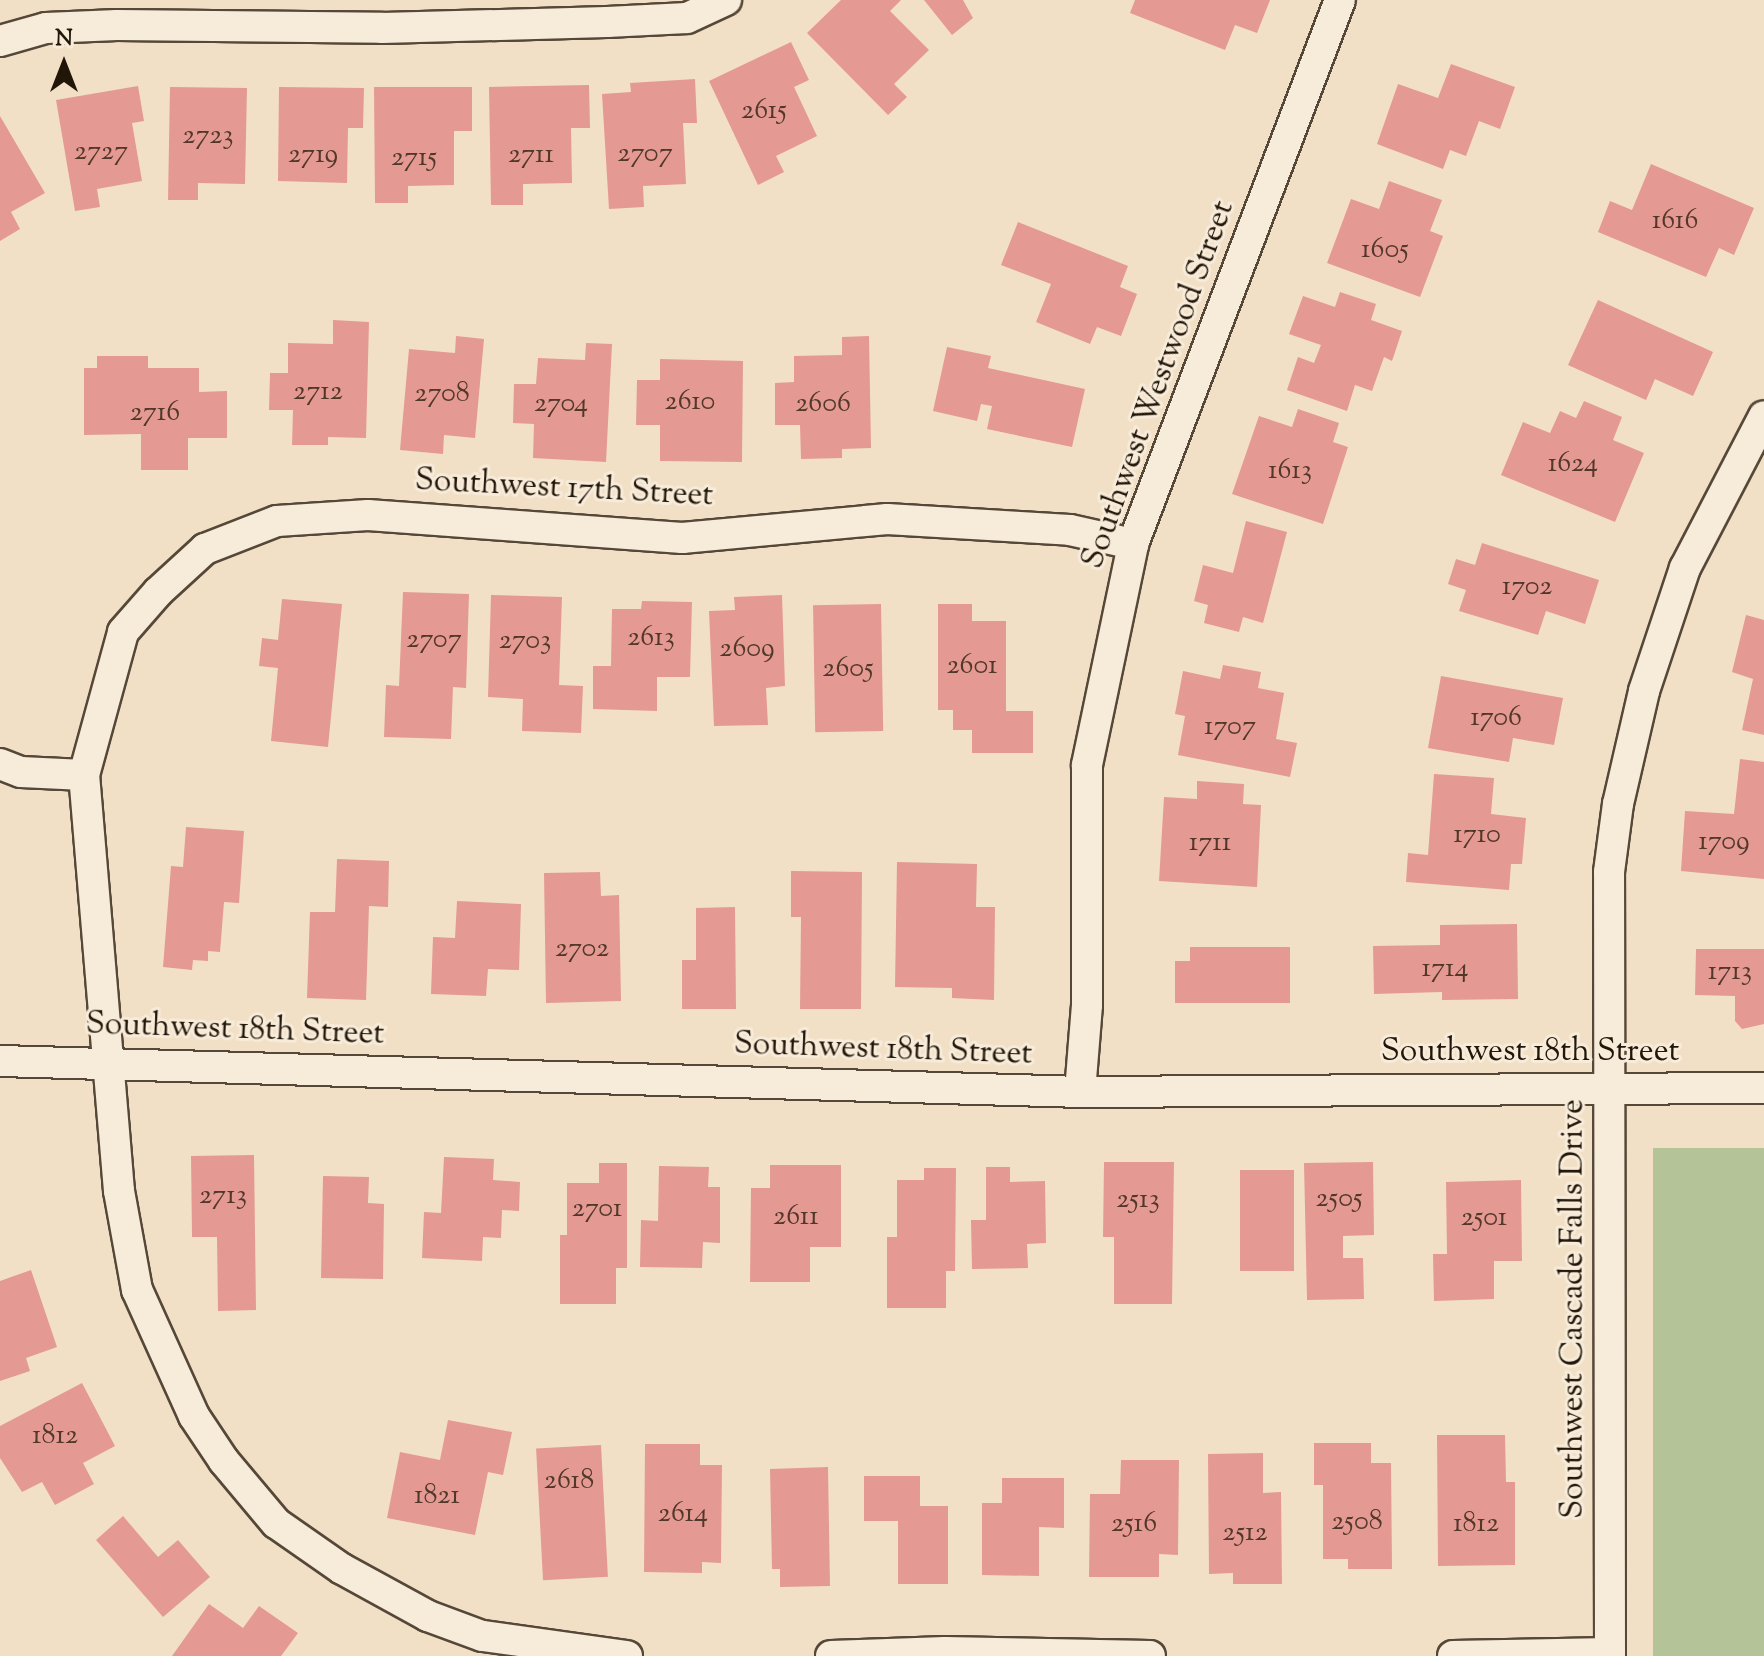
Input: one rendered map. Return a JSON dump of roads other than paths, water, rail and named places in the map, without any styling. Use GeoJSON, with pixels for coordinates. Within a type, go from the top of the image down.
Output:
{"type":"FeatureCollection","features":[{"type":"Feature","properties":{"kind":"street"},"geometry":{"type":"LineString","coordinates":[[0,41],[46,28],[117,25],[382,28],[623,22],[687,18],[726,0]]}},
{"type":"Feature","properties":{"kind":"street","name":"Southwest Westwood Street"},"geometry":{"type":"LineString","coordinates":[[1080,1092],[1087,1005],[1087,765],[1133,544],[1340,0]]}},
{"type":"Feature","properties":{"kind":"street","name":"Southwest Cascade Falls Drive"},"geometry":{"type":"LineString","coordinates":[[1610,1655],[1609,872],[1618,804],[1644,691],[1685,568],[1764,416]]}},
{"type":"Feature","properties":{"kind":"street","name":"Southwest 17th Street"},"geometry":{"type":"LineString","coordinates":[[84,775],[123,632],[158,592],[205,549],[277,521],[368,515],[682,538],[887,519],[1070,530],[1133,544]]}},
{"type":"Feature","properties":{"kind":"street"},"geometry":{"type":"LineString","coordinates":[[0,764],[21,772],[84,775],[112,1061],[125,1241],[137,1290],[194,1416],[224,1461],[276,1523],[342,1569],[428,1616],[482,1636],[551,1650],[627,1656]]}},
{"type":"Feature","properties":{"kind":"street","name":"Southwest 18th Street"},"geometry":{"type":"LineString","coordinates":[[0,1061],[112,1061],[1080,1092],[1764,1088]]}},
{"type":"Feature","properties":{"kind":"street"},"geometry":{"type":"LineString","coordinates":[[1453,1656],[1610,1655]]}},
{"type":"Feature","properties":{"kind":"street"},"geometry":{"type":"LineString","coordinates":[[831,1656],[1150,1656]]}}]}
